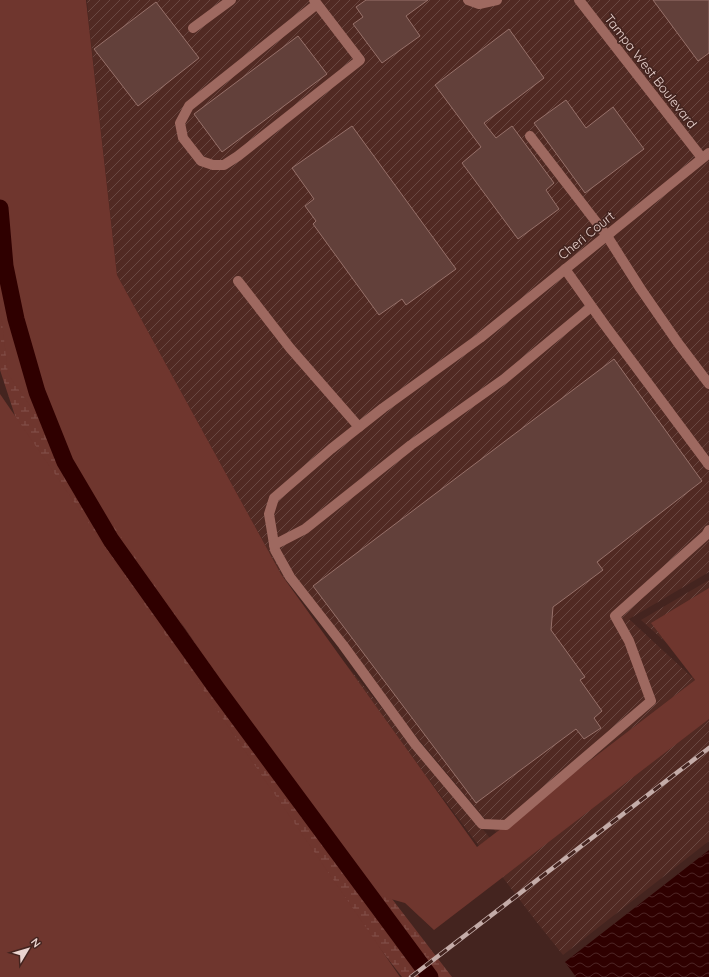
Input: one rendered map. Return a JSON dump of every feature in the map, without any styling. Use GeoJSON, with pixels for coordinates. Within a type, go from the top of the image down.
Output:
{"type":"FeatureCollection","features":[{"type":"Feature","properties":{"kind":"street"},"geometry":{"type":"LineString","coordinates":[[193,28],[230,0]]}},
{"type":"Feature","properties":{"kind":"street"},"geometry":{"type":"LineString","coordinates":[[468,0],[479,4],[497,0]]}},
{"type":"Feature","properties":{"kind":"street","name":"Tampa West Boulevard"},"geometry":{"type":"LineString","coordinates":[[579,0],[706,156]]}},
{"type":"Feature","properties":{"kind":"street"},"geometry":{"type":"LineString","coordinates":[[316,2],[360,60],[238,156],[224,165],[214,165],[201,161],[183,138],[180,122],[189,106],[316,2]]}},
{"type":"Feature","properties":{"kind":"street"},"geometry":{"type":"LineString","coordinates":[[530,136],[607,236],[678,343],[709,384]]}},
{"type":"Feature","properties":{"kind":"street","name":"Cheri Court"},"geometry":{"type":"LineString","coordinates":[[706,156],[480,338],[383,408],[331,449],[274,498],[269,514],[275,550],[290,577],[343,645],[415,744],[482,824],[506,825],[651,702],[629,641],[615,616],[706,535],[709,530]]}},
{"type":"Feature","properties":{"kind":"street"},"geometry":{"type":"LineString","coordinates":[[565,269],[591,307],[709,465]]}},
{"type":"Feature","properties":{"kind":"street"},"geometry":{"type":"LineString","coordinates":[[238,281],[290,348],[359,427]]}},
{"type":"Feature","properties":{"kind":"street"},"geometry":{"type":"LineString","coordinates":[[274,545],[305,529],[411,445],[504,379],[591,307]]}},
{"type":"Feature","properties":{"kind":"shaded area"},"geometry":{"type":"Polygon","coordinates":[[[87,0],[709,0],[709,572],[629,619],[695,680],[496,832],[281,574],[117,275],[87,0]]]}},
{"type":"Feature","properties":{"kind":"shaded area"},"geometry":{"type":"Polygon","coordinates":[[[709,580],[709,841],[563,955],[304,614],[490,838],[701,684],[701,674],[641,620],[709,580]]]}},
{"type":"Feature","properties":{"kind":"green space"},"geometry":{"type":"Polygon","coordinates":[[[0,0],[41,358],[184,628],[452,977],[402,977],[188,701],[20,431],[0,370],[0,0]]]}},
{"type":"Feature","properties":{"kind":"green space"},"geometry":{"type":"Polygon","coordinates":[[[0,0],[86,0],[117,275],[281,574],[477,847],[695,680],[651,623],[709,588],[709,719],[434,930],[405,903],[369,893],[8,374],[0,304],[0,0]]]}},
{"type":"Feature","properties":{"kind":"green space"},"geometry":{"type":"Polygon","coordinates":[[[0,394],[400,977],[0,977],[0,394]]]}},
{"type":"Feature","properties":{"kind":"water"},"geometry":{"type":"Polygon","coordinates":[[[709,850],[709,977],[576,977],[565,962],[709,850]]]}},
{"type":"Feature","properties":{"kind":"building"},"geometry":{"type":"Polygon","coordinates":[[[366,0],[428,0],[406,16],[420,36],[382,63],[353,24],[363,17],[356,7],[366,0]]]}},
{"type":"Feature","properties":{"kind":"building"},"geometry":{"type":"Polygon","coordinates":[[[653,0],[709,0],[709,53],[698,61],[653,0]]]}},
{"type":"Feature","properties":{"kind":"building"},"geometry":{"type":"Polygon","coordinates":[[[156,2],[199,58],[138,106],[94,49],[156,2]]]}},
{"type":"Feature","properties":{"kind":"building"},"geometry":{"type":"Polygon","coordinates":[[[509,29],[544,78],[484,123],[496,138],[512,126],[554,183],[546,190],[559,209],[518,239],[462,163],[481,147],[435,85],[509,29]]]}},
{"type":"Feature","properties":{"kind":"building"},"geometry":{"type":"Polygon","coordinates":[[[298,36],[327,74],[222,152],[194,114],[298,36]]]}},
{"type":"Feature","properties":{"kind":"building"},"geometry":{"type":"Polygon","coordinates":[[[566,100],[586,128],[613,107],[644,149],[585,193],[534,123],[566,100]]]}},
{"type":"Feature","properties":{"kind":"building"},"geometry":{"type":"Polygon","coordinates":[[[352,126],[456,269],[406,305],[402,299],[379,315],[313,224],[316,221],[305,206],[314,199],[292,168],[352,126]]]}},
{"type":"Feature","properties":{"kind":"building"},"geometry":{"type":"Polygon","coordinates":[[[614,359],[702,481],[597,562],[603,570],[553,607],[551,630],[585,677],[580,680],[602,711],[594,718],[601,728],[584,739],[576,729],[476,803],[313,586],[614,359]]]}},
{"type":"Feature","properties":{"kind":"waterway"},"geometry":{"type":"LineString","coordinates":[[0,208],[5,266],[16,319],[37,392],[65,462],[111,540],[217,689],[430,977]]}},
{"type":"Feature","properties":{"kind":"railway"},"geometry":{"type":"LineString","coordinates":[[411,977],[709,748]]}}]}
